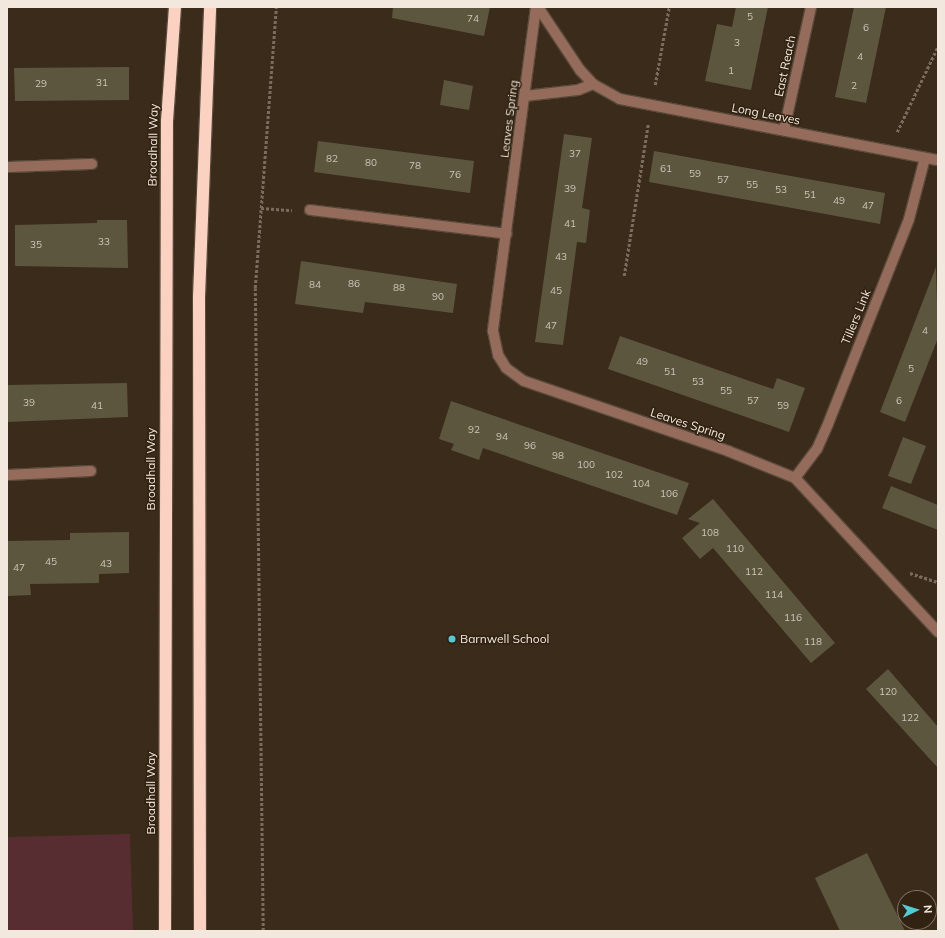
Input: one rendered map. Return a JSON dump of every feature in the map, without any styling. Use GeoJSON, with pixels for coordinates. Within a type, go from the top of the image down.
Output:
{"type":"FeatureCollection","features":[{"type":"Feature","properties":{"kind":"highway","name":"Broadhall Way"},"geometry":{"type":"LineString","coordinates":[[165,931],[167,121],[175,7]]}},
{"type":"Feature","properties":{"kind":"highway"},"geometry":{"type":"LineString","coordinates":[[200,931],[199,297],[210,7]]}},
{"type":"Feature","properties":{"kind":"street","name":"Long Leaves"},"geometry":{"type":"LineString","coordinates":[[537,7],[569,56],[593,84],[620,99],[938,160]]}},
{"type":"Feature","properties":{"kind":"street","name":"Leaves Spring"},"geometry":{"type":"LineString","coordinates":[[537,7],[508,234],[493,331],[498,355],[513,374],[795,478],[938,632]]}},
{"type":"Feature","properties":{"kind":"street","name":"East Reach"},"geometry":{"type":"LineString","coordinates":[[784,130],[811,7]]}},
{"type":"Feature","properties":{"kind":"street"},"geometry":{"type":"LineString","coordinates":[[525,96],[578,90],[593,84]]}},
{"type":"Feature","properties":{"kind":"street","name":"Tillers Link"},"geometry":{"type":"LineString","coordinates":[[795,478],[817,449],[828,424],[909,219],[925,158]]}},
{"type":"Feature","properties":{"kind":"street"},"geometry":{"type":"LineString","coordinates":[[7,167],[92,164]]}},
{"type":"Feature","properties":{"kind":"street"},"geometry":{"type":"LineString","coordinates":[[310,210],[508,234]]}},
{"type":"Feature","properties":{"kind":"street"},"geometry":{"type":"LineString","coordinates":[[7,475],[91,471]]}},
{"type":"Feature","properties":{"kind":"path"},"geometry":{"type":"LineString","coordinates":[[263,931],[255,288],[276,7]]}},
{"type":"Feature","properties":{"kind":"path"},"geometry":{"type":"LineString","coordinates":[[624,276],[651,105],[669,7]]}},
{"type":"Feature","properties":{"kind":"path"},"geometry":{"type":"LineString","coordinates":[[888,150],[938,46]]}},
{"type":"Feature","properties":{"kind":"path"},"geometry":{"type":"LineString","coordinates":[[261,208],[310,210]]}},
{"type":"Feature","properties":{"kind":"shaded area"},"geometry":{"type":"Polygon","coordinates":[[[130,834],[133,931],[7,931],[7,837],[130,834]]]}},
{"type":"Feature","properties":{"kind":"building"},"geometry":{"type":"Polygon","coordinates":[[[393,7],[490,7],[484,36],[392,18],[393,7]]]}},
{"type":"Feature","properties":{"kind":"building"},"geometry":{"type":"Polygon","coordinates":[[[736,7],[768,7],[751,90],[705,81],[717,24],[732,27],[736,7]]]}},
{"type":"Feature","properties":{"kind":"building"},"geometry":{"type":"Polygon","coordinates":[[[854,7],[886,7],[866,103],[835,97],[854,7]]]}},
{"type":"Feature","properties":{"kind":"building"},"geometry":{"type":"Polygon","coordinates":[[[129,67],[129,100],[15,101],[14,68],[129,67]]]}},
{"type":"Feature","properties":{"kind":"building"},"geometry":{"type":"Polygon","coordinates":[[[444,80],[473,86],[469,110],[440,105],[444,80]]]}},
{"type":"Feature","properties":{"kind":"building"},"geometry":{"type":"Polygon","coordinates":[[[564,134],[592,138],[582,208],[590,210],[586,243],[577,242],[563,345],[535,342],[564,134]]]}},
{"type":"Feature","properties":{"kind":"building"},"geometry":{"type":"Polygon","coordinates":[[[318,141],[474,161],[470,193],[314,172],[318,141]]]}},
{"type":"Feature","properties":{"kind":"building"},"geometry":{"type":"Polygon","coordinates":[[[654,151],[885,193],[880,224],[649,182],[654,151]]]}},
{"type":"Feature","properties":{"kind":"building"},"geometry":{"type":"Polygon","coordinates":[[[97,220],[127,220],[128,268],[15,266],[15,225],[97,223],[97,220]]]}},
{"type":"Feature","properties":{"kind":"building"},"geometry":{"type":"Polygon","coordinates":[[[301,261],[457,284],[453,313],[365,302],[363,313],[295,304],[301,261]]]}},
{"type":"Feature","properties":{"kind":"building"},"geometry":{"type":"Polygon","coordinates":[[[936,267],[938,338],[905,422],[880,412],[936,267]]]}},
{"type":"Feature","properties":{"kind":"building"},"geometry":{"type":"Polygon","coordinates":[[[620,336],[773,389],[777,378],[805,388],[789,432],[608,369],[620,336]]]}},
{"type":"Feature","properties":{"kind":"building"},"geometry":{"type":"Polygon","coordinates":[[[127,383],[128,417],[7,422],[7,385],[127,383]]]}},
{"type":"Feature","properties":{"kind":"building"},"geometry":{"type":"Polygon","coordinates":[[[451,401],[689,483],[677,515],[483,448],[479,460],[451,450],[454,444],[439,439],[451,401]]]}},
{"type":"Feature","properties":{"kind":"building"},"geometry":{"type":"Polygon","coordinates":[[[903,437],[926,446],[911,484],[888,476],[903,437]]]}},
{"type":"Feature","properties":{"kind":"building"},"geometry":{"type":"Polygon","coordinates":[[[891,486],[938,505],[938,530],[882,508],[891,486]]]}},
{"type":"Feature","properties":{"kind":"building"},"geometry":{"type":"Polygon","coordinates":[[[713,499],[835,643],[811,663],[713,548],[700,559],[682,538],[700,523],[688,519],[713,499]]]}},
{"type":"Feature","properties":{"kind":"building"},"geometry":{"type":"Polygon","coordinates":[[[129,532],[129,573],[99,574],[99,583],[30,584],[31,595],[7,596],[7,541],[70,540],[70,533],[129,532]]]}},
{"type":"Feature","properties":{"kind":"building"},"geometry":{"type":"Polygon","coordinates":[[[888,669],[938,727],[938,768],[866,689],[888,669]]]}},
{"type":"Feature","properties":{"kind":"building"},"geometry":{"type":"Polygon","coordinates":[[[867,853],[897,915],[897,930],[905,931],[840,931],[815,878],[867,853]]]}},
{"type":"Feature","properties":{"kind":"place","name":"Barnwell School"},"geometry":{"type":"Point","coordinates":[452,639]}}]}
